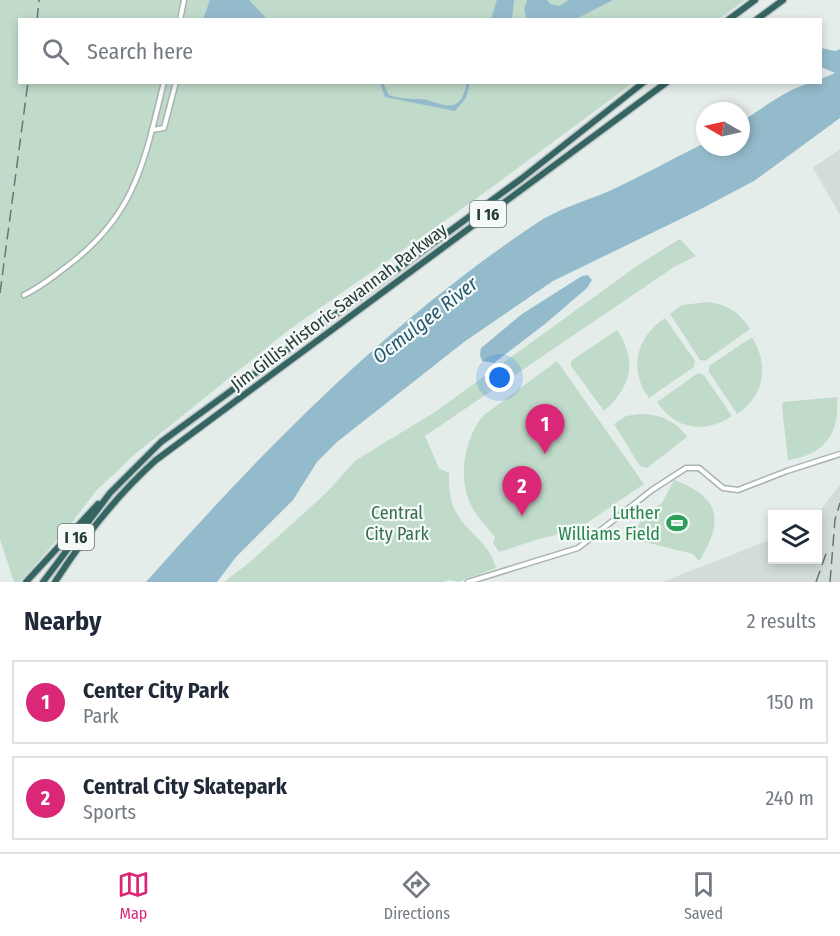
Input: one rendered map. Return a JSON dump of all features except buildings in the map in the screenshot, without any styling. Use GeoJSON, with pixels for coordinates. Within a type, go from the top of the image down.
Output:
{"type":"FeatureCollection","features":[{"type":"Feature","properties":{"kind":"highway"},"geometry":{"type":"LineString","coordinates":[[731,18],[755,0]]}},
{"type":"Feature","properties":{"kind":"highway"},"geometry":{"type":"LineString","coordinates":[[758,18],[783,0]]}},
{"type":"Feature","properties":{"kind":"highway","name":"Jim Gillis Historic Savannah Parkway"},"geometry":{"type":"LineString","coordinates":[[43,582],[110,493],[161,442],[503,193],[641,84]]}},
{"type":"Feature","properties":{"kind":"highway","name":"Jim Gillis Historic Savannah Parkway"},"geometry":{"type":"LineString","coordinates":[[55,582],[79,544],[108,508],[130,483],[156,460],[664,84]]}},
{"type":"Feature","properties":{"kind":"highway"},"geometry":{"type":"LineString","coordinates":[[26,582],[91,510],[110,493]]}},
{"type":"Feature","properties":{"kind":"street"},"geometry":{"type":"LineString","coordinates":[[180,18],[184,0]]}},
{"type":"Feature","properties":{"kind":"street"},"geometry":{"type":"LineString","coordinates":[[24,295],[85,253],[107,231],[125,204],[137,181],[164,84]]}},
{"type":"Feature","properties":{"kind":"street"},"geometry":{"type":"LineString","coordinates":[[152,130],[164,128],[175,84]]}},
{"type":"Feature","properties":{"kind":"street"},"geometry":{"type":"LineString","coordinates":[[468,582],[578,548],[660,484],[686,468],[699,468],[723,488],[738,490],[840,454]]}},
{"type":"Feature","properties":{"kind":"shaded area"},"geometry":{"type":"Polygon","coordinates":[[[840,149],[840,215],[813,168],[840,149]]]}},
{"type":"Feature","properties":{"kind":"shaded area"},"geometry":{"type":"Polygon","coordinates":[[[840,485],[840,582],[662,582],[768,541],[768,564],[822,564],[822,510],[820,510],[840,485]]]}},
{"type":"Feature","properties":{"kind":"green space"},"geometry":{"type":"Polygon","coordinates":[[[0,0],[745,0],[721,18],[18,18],[18,84],[632,84],[480,196],[290,329],[135,454],[96,491],[70,525],[20,582],[14,582],[0,539],[0,0]]]}},
{"type":"Feature","properties":{"kind":"green space","name":"Central City Park"},"geometry":{"type":"Polygon","coordinates":[[[680,239],[696,256],[674,267],[425,436],[439,468],[449,473],[450,496],[455,510],[488,551],[496,568],[459,582],[449,580],[443,582],[224,582],[250,562],[326,493],[356,460],[435,412],[641,263],[680,239]]]}},
{"type":"Feature","properties":{"kind":"green space"},"geometry":{"type":"Polygon","coordinates":[[[708,302],[732,310],[750,329],[705,361],[700,360],[670,314],[682,305],[708,302]]]}},
{"type":"Feature","properties":{"kind":"green space"},"geometry":{"type":"Polygon","coordinates":[[[665,318],[695,361],[694,367],[649,398],[642,387],[639,376],[638,355],[647,335],[665,318]]]}},
{"type":"Feature","properties":{"kind":"green space"},"geometry":{"type":"Polygon","coordinates":[[[617,330],[628,352],[628,373],[626,383],[620,393],[604,411],[571,366],[571,361],[617,330]]]}},
{"type":"Feature","properties":{"kind":"green space"},"geometry":{"type":"Polygon","coordinates":[[[752,337],[761,358],[761,379],[754,398],[737,414],[709,372],[709,366],[752,337]]]}},
{"type":"Feature","properties":{"kind":"green space"},"geometry":{"type":"Polygon","coordinates":[[[557,361],[644,484],[578,529],[499,552],[493,543],[495,537],[477,515],[467,496],[464,472],[467,447],[477,424],[484,415],[557,361]]]}},
{"type":"Feature","properties":{"kind":"green space"},"geometry":{"type":"Polygon","coordinates":[[[698,373],[703,374],[732,416],[711,425],[691,426],[673,419],[657,402],[698,373]]]}},
{"type":"Feature","properties":{"kind":"green space"},"geometry":{"type":"Polygon","coordinates":[[[837,397],[836,422],[827,440],[811,453],[788,460],[783,402],[837,397]]]}},
{"type":"Feature","properties":{"kind":"green space"},"geometry":{"type":"Polygon","coordinates":[[[639,414],[666,419],[677,426],[687,437],[647,468],[640,466],[614,424],[626,416],[639,414]]]}},
{"type":"Feature","properties":{"kind":"green space","name":"Luther Williams Field"},"geometry":{"type":"Polygon","coordinates":[[[674,480],[701,494],[709,502],[714,512],[713,533],[699,561],[693,554],[641,541],[638,526],[645,513],[662,503],[674,480]]]}},
{"type":"Feature","properties":{"kind":"water"},"geometry":{"type":"Polygon","coordinates":[[[210,0],[249,0],[266,18],[203,18],[210,0]]]}},
{"type":"Feature","properties":{"kind":"water"},"geometry":{"type":"Polygon","coordinates":[[[497,0],[514,0],[512,18],[491,18],[497,0]]]}},
{"type":"Feature","properties":{"kind":"water"},"geometry":{"type":"Polygon","coordinates":[[[527,0],[547,0],[550,4],[559,6],[569,0],[613,0],[578,18],[526,18],[524,9],[527,0]]]}},
{"type":"Feature","properties":{"kind":"water","name":"Ocmulgee River"},"geometry":{"type":"Polygon","coordinates":[[[822,48],[835,51],[840,49],[840,118],[754,181],[553,281],[464,342],[337,442],[317,462],[293,500],[236,557],[217,582],[146,582],[282,436],[330,390],[379,345],[482,261],[553,214],[607,192],[696,148],[696,156],[750,156],[750,116],[800,86],[822,84],[822,79],[835,73],[822,67],[822,48]]]}},
{"type":"Feature","properties":{"kind":"water"},"geometry":{"type":"Polygon","coordinates":[[[380,84],[384,84],[389,95],[452,105],[460,100],[467,84],[470,84],[466,98],[455,111],[385,97],[380,84]]]}},
{"type":"Feature","properties":{"kind":"water"},"geometry":{"type":"Polygon","coordinates":[[[588,275],[592,280],[587,288],[545,324],[494,363],[482,361],[481,348],[522,314],[582,276],[588,275]]]}},
{"type":"Feature","properties":{"kind":"railway"},"geometry":{"type":"LineString","coordinates":[[37,18],[39,0]]}},
{"type":"Feature","properties":{"kind":"railway"},"geometry":{"type":"LineString","coordinates":[[0,293],[28,84]]}},
{"type":"Feature","properties":{"kind":"railway"},"geometry":{"type":"LineString","coordinates":[[830,582],[835,520],[840,503]]}},
{"type":"Feature","properties":{"kind":"railway"},"geometry":{"type":"LineString","coordinates":[[816,582],[828,548]]}},
{"type":"Feature","properties":{"kind":"place","name":"Center City Park"},"geometry":{"type":"Point","coordinates":[545,454]}},
{"type":"Feature","properties":{"kind":"place","name":"Central City Skatepark"},"geometry":{"type":"Point","coordinates":[522,516]}},
{"type":"Feature","properties":{"kind":"place","name":"Luther Williams Field"},"geometry":{"type":"Point","coordinates":[677,523]}}]}
